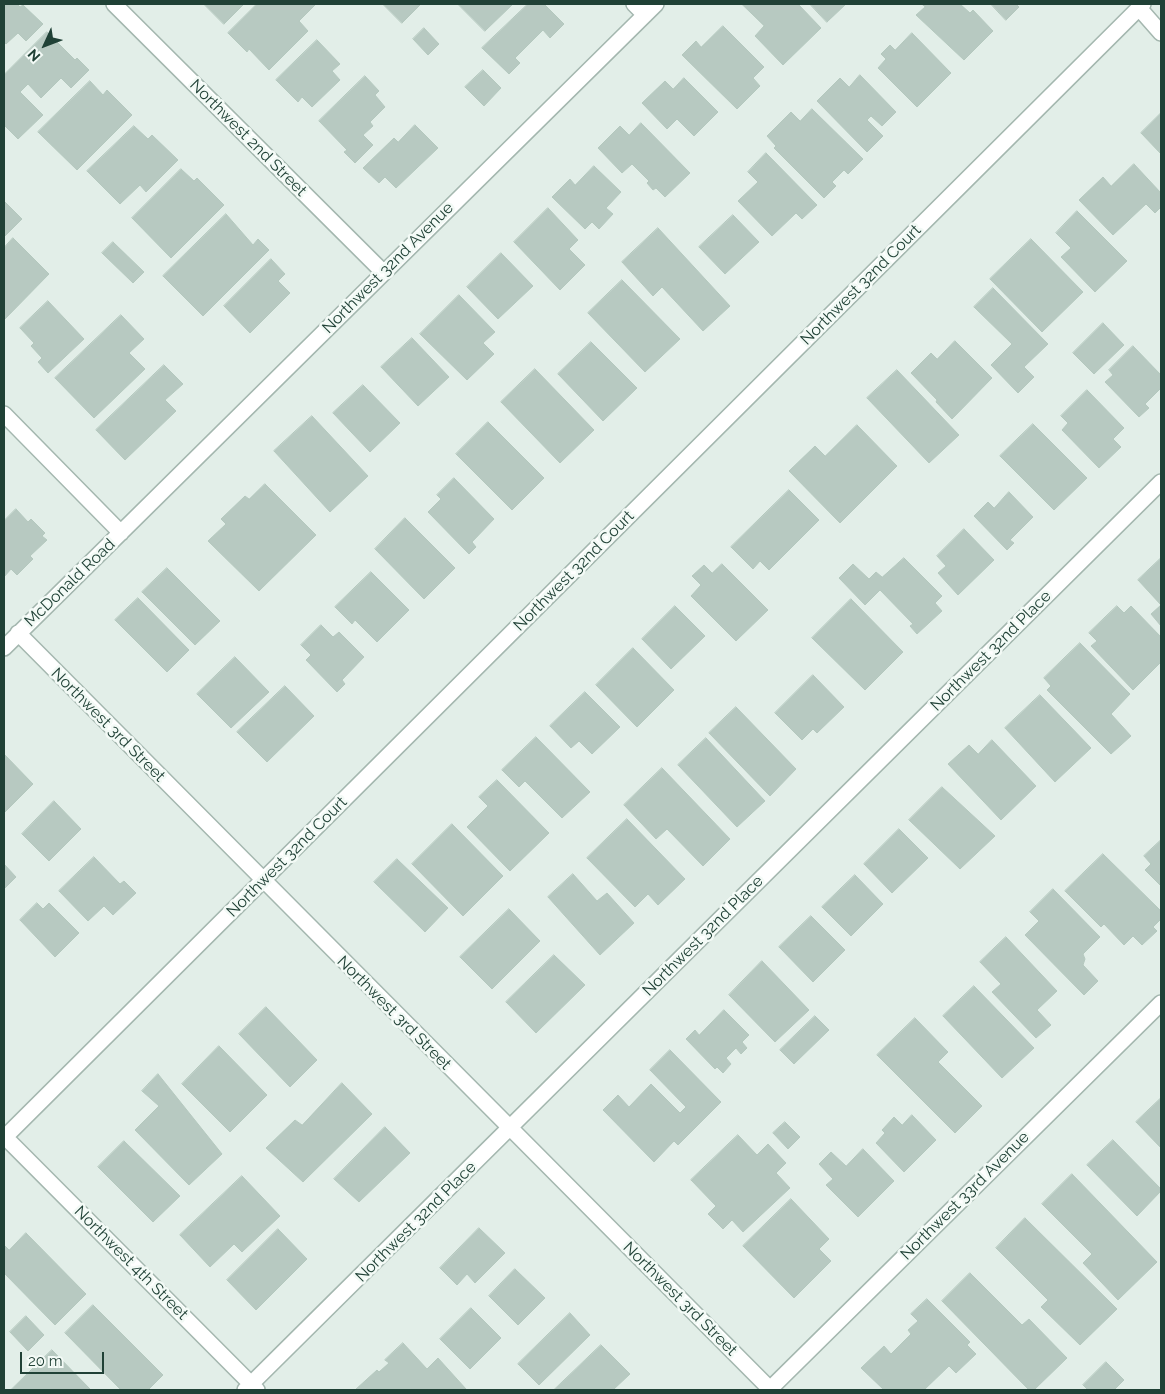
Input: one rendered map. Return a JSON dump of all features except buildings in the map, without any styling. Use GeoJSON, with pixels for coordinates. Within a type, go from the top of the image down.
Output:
{"type":"FeatureCollection","features":[{"type":"Feature","properties":{"kind":"street","name":"Northwest 2nd Street"},"geometry":{"type":"LineString","coordinates":[[114,4],[382,272]]}},
{"type":"Feature","properties":{"kind":"street"},"geometry":{"type":"LineString","coordinates":[[634,4],[645,15]]}},
{"type":"Feature","properties":{"kind":"street","name":"Northwest 32nd Avenue"},"geometry":{"type":"LineString","coordinates":[[121,533],[382,272],[656,4]]}},
{"type":"Feature","properties":{"kind":"street"},"geometry":{"type":"LineString","coordinates":[[1141,6],[1161,33]]}},
{"type":"Feature","properties":{"kind":"street","name":"Northwest 32nd Court"},"geometry":{"type":"LineString","coordinates":[[4,1137],[263,882],[1141,6]]}},
{"type":"Feature","properties":{"kind":"street"},"geometry":{"type":"LineString","coordinates":[[4,414],[121,533]]}},
{"type":"Feature","properties":{"kind":"street","name":"Northwest 32nd Place"},"geometry":{"type":"LineString","coordinates":[[252,1388],[1161,482]]}},
{"type":"Feature","properties":{"kind":"street","name":"McDonald Road"},"geometry":{"type":"LineString","coordinates":[[18,633],[121,533]]}},
{"type":"Feature","properties":{"kind":"street"},"geometry":{"type":"LineString","coordinates":[[4,648],[18,633]]}},
{"type":"Feature","properties":{"kind":"street","name":"Northwest 3rd Street"},"geometry":{"type":"LineString","coordinates":[[18,633],[263,882],[770,1390]]}},
{"type":"Feature","properties":{"kind":"street","name":"Northwest 33rd Avenue"},"geometry":{"type":"LineString","coordinates":[[770,1390],[1161,1003]]}},
{"type":"Feature","properties":{"kind":"street","name":"Northwest 4th Street"},"geometry":{"type":"LineString","coordinates":[[4,1137],[252,1388]]}}]}
